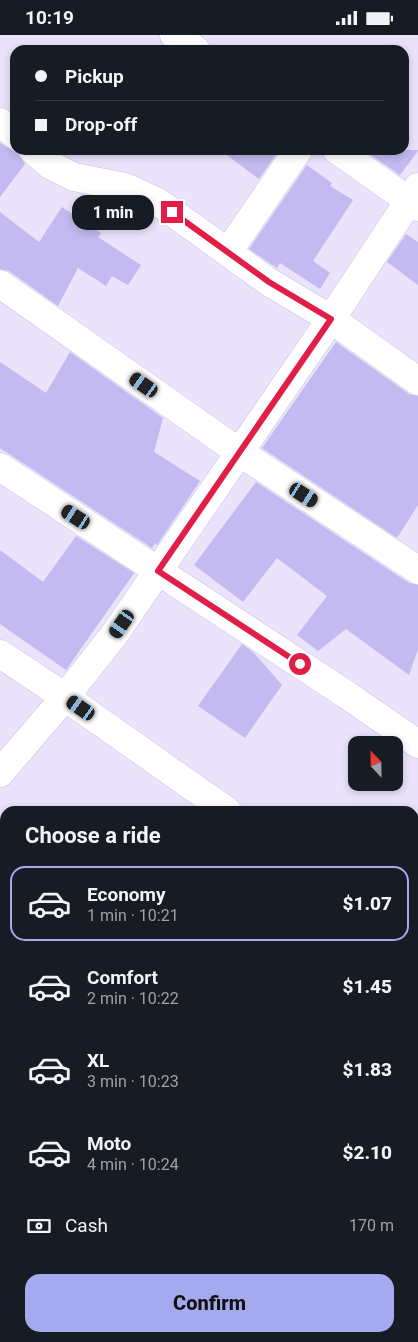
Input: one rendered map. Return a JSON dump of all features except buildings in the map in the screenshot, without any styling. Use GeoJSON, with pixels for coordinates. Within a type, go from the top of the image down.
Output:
{"type":"FeatureCollection","features":[{"type":"Feature","properties":{"kind":"street"},"geometry":{"type":"LineString","coordinates":[[174,35],[189,45]]}},
{"type":"Feature","properties":{"kind":"street"},"geometry":{"type":"LineString","coordinates":[[0,121],[10,130]]}},
{"type":"Feature","properties":{"kind":"street"},"geometry":{"type":"LineString","coordinates":[[39,155],[50,165],[74,177],[125,187],[158,202],[269,282],[331,319],[418,381]]}},
{"type":"Feature","properties":{"kind":"street"},"geometry":{"type":"LineString","coordinates":[[228,252],[295,155]]}},
{"type":"Feature","properties":{"kind":"street"},"geometry":{"type":"LineString","coordinates":[[0,773],[65,697],[114,635],[415,199],[345,155]]}},
{"type":"Feature","properties":{"kind":"street"},"geometry":{"type":"LineString","coordinates":[[0,284],[239,452],[418,571]]}},
{"type":"Feature","properties":{"kind":"street"},"geometry":{"type":"LineString","coordinates":[[0,467],[347,695],[418,744]]}},
{"type":"Feature","properties":{"kind":"street"},"geometry":{"type":"LineString","coordinates":[[0,654],[65,697],[219,806]]}},
{"type":"Feature","properties":{"kind":"route"},"geometry":{"type":"LineString","coordinates":[[172,212],[269,282],[331,319],[158,571],[300,664]]}}]}
